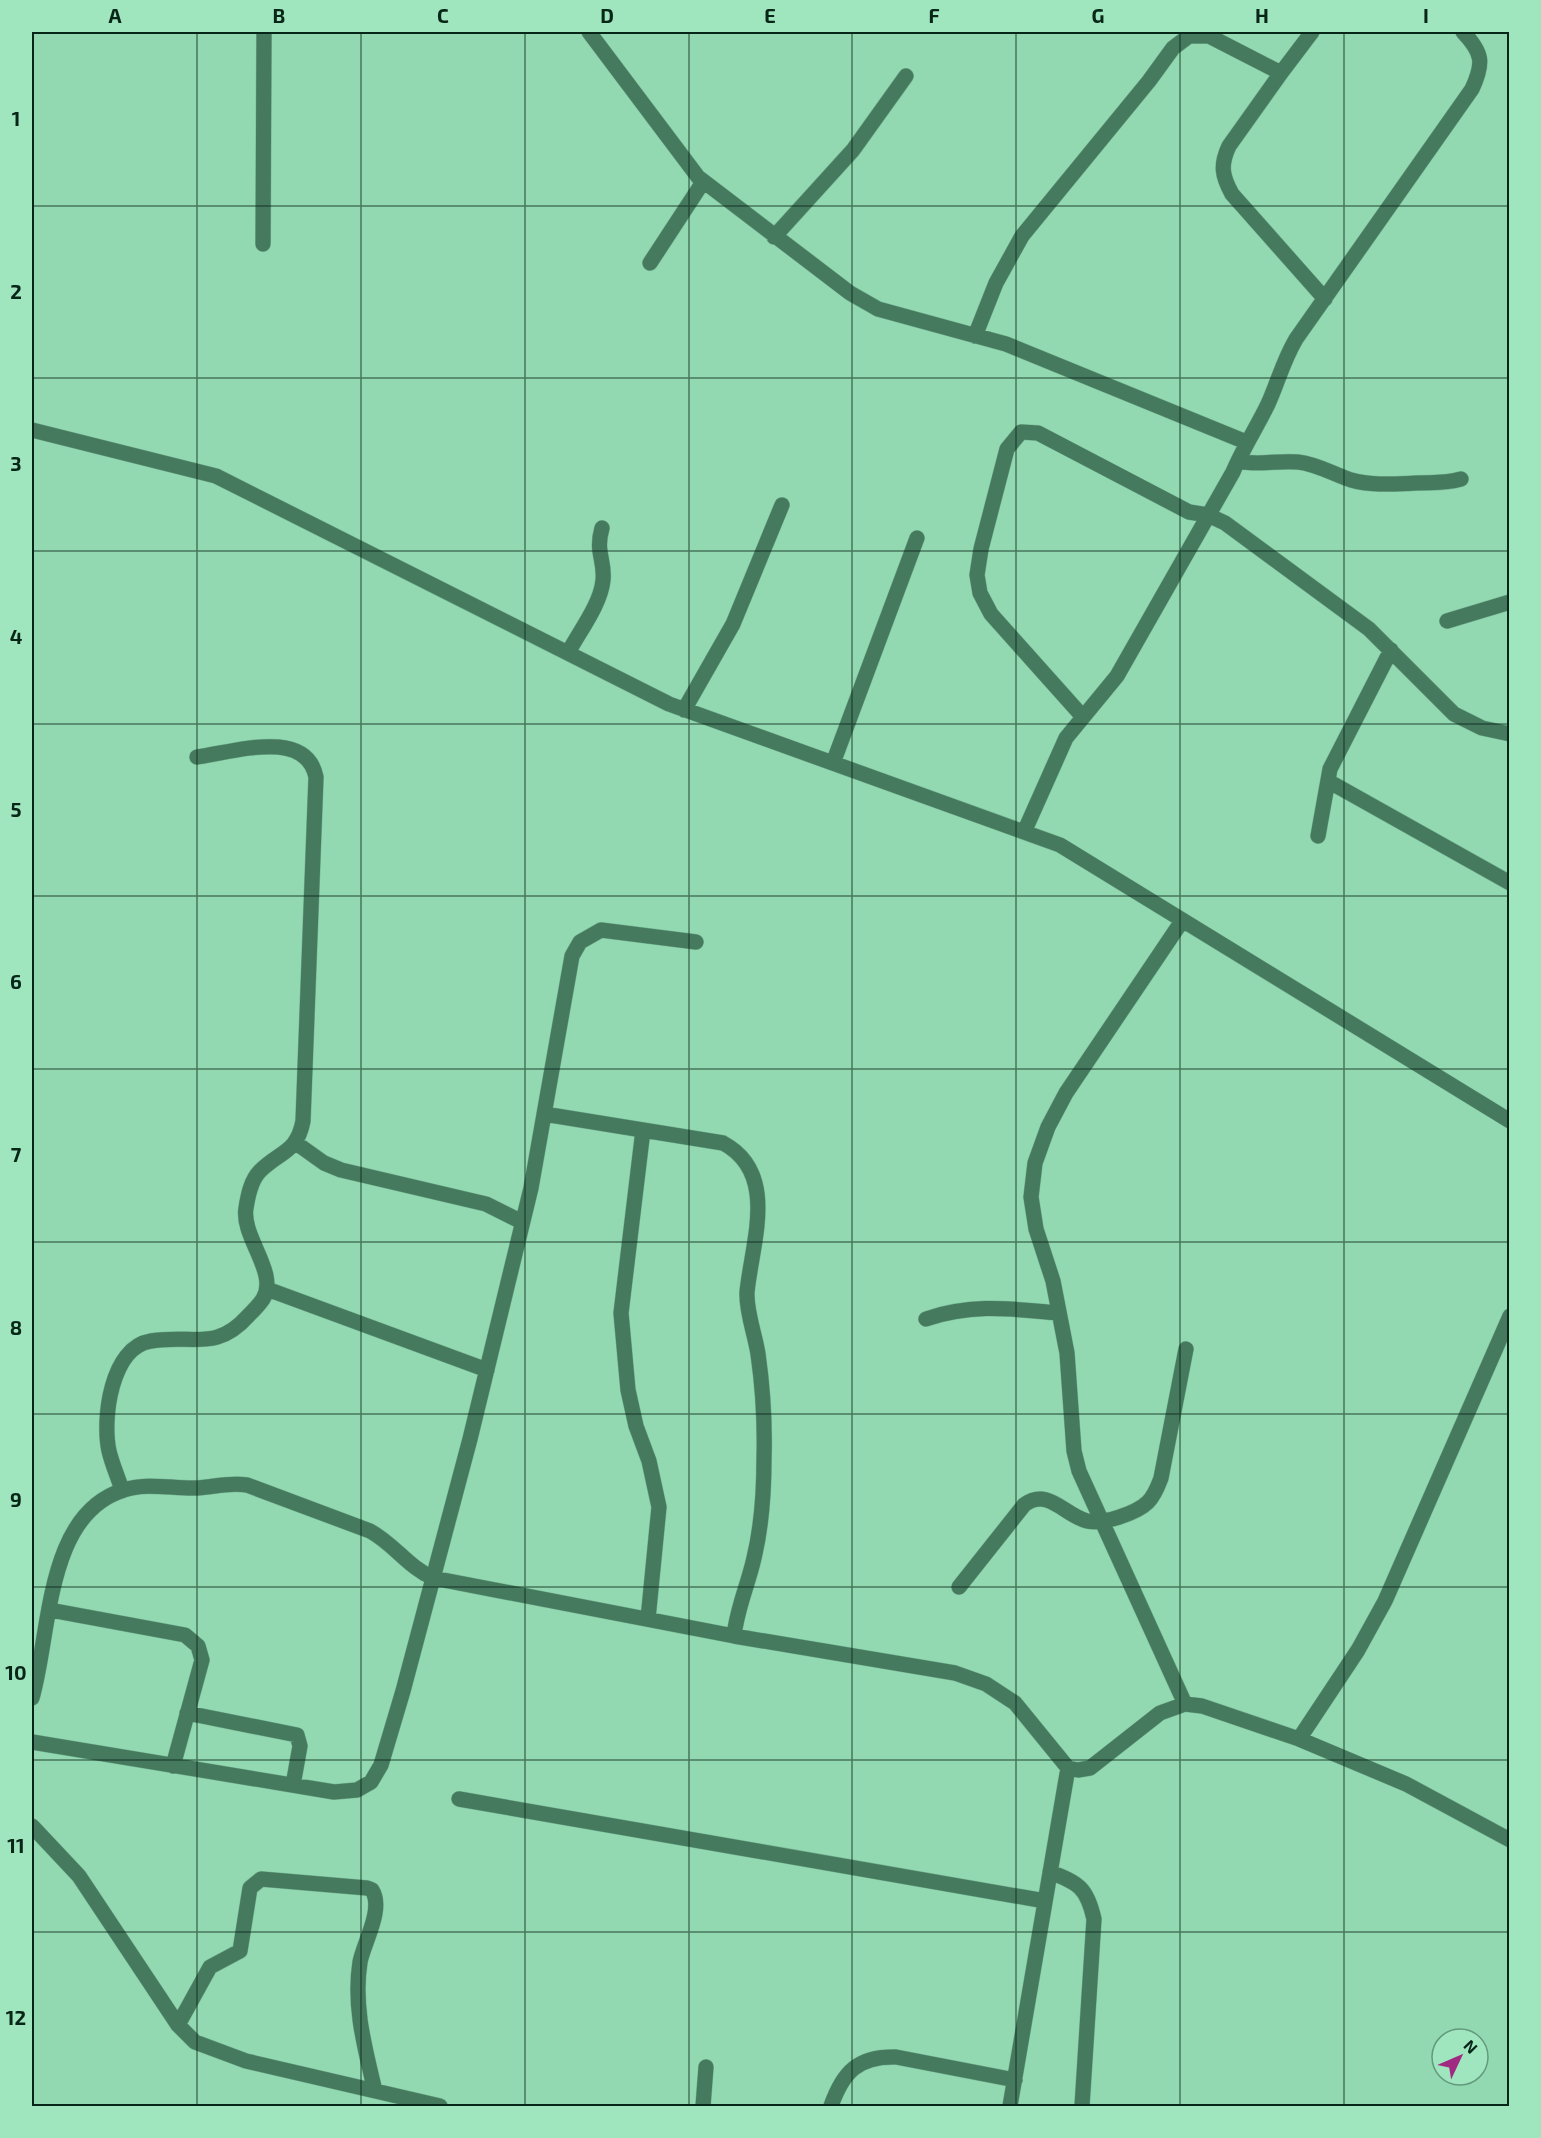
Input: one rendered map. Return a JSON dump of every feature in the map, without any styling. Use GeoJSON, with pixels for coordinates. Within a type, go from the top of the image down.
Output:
{"type":"FeatureCollection","features":[{"type":"Feature","properties":{"kind":"street"},"geometry":{"type":"LineString","coordinates":[[263,244],[264,32]]}},
{"type":"Feature","properties":{"kind":"street"},"geometry":{"type":"LineString","coordinates":[[589,32],[678,154],[703,182],[849,293],[878,309],[1006,344],[1246,442]]}},
{"type":"Feature","properties":{"kind":"street"},"geometry":{"type":"LineString","coordinates":[[1312,32],[1228,146],[1222,159],[1222,176],[1232,194],[1324,299]]}},
{"type":"Feature","properties":{"kind":"street"},"geometry":{"type":"LineString","coordinates":[[1025,830],[1066,738],[1095,706],[1117,676],[1238,461],[1270,400],[1288,354],[1472,89],[1480,71],[1480,56],[1463,32]]}},
{"type":"Feature","properties":{"kind":"street"},"geometry":{"type":"LineString","coordinates":[[975,336],[996,283],[1023,236],[1181,40],[1189,36],[1209,36],[1281,73]]}},
{"type":"Feature","properties":{"kind":"street"},"geometry":{"type":"LineString","coordinates":[[774,237],[853,150],[906,76]]}},
{"type":"Feature","properties":{"kind":"street"},"geometry":{"type":"LineString","coordinates":[[650,263],[703,182]]}},
{"type":"Feature","properties":{"kind":"street"},"geometry":{"type":"LineString","coordinates":[[32,430],[216,476],[684,710],[1060,844],[1509,1121]]}},
{"type":"Feature","properties":{"kind":"street"},"geometry":{"type":"LineString","coordinates":[[1083,717],[991,614],[980,593],[977,574],[981,549],[1007,449],[1021,432],[1038,433],[1188,512],[1208,515],[1225,523],[1369,629],[1454,714],[1482,728],[1509,734]]}},
{"type":"Feature","properties":{"kind":"street"},"geometry":{"type":"LineString","coordinates":[[1238,461],[1253,465],[1282,462],[1312,464],[1351,480],[1390,486],[1416,483],[1441,485],[1461,479]]}},
{"type":"Feature","properties":{"kind":"street"},"geometry":{"type":"LineString","coordinates":[[684,710],[733,624],[782,505]]}},
{"type":"Feature","properties":{"kind":"street"},"geometry":{"type":"LineString","coordinates":[[568,653],[599,596],[603,581],[598,553],[602,528]]}},
{"type":"Feature","properties":{"kind":"street"},"geometry":{"type":"LineString","coordinates":[[833,762],[917,538]]}},
{"type":"Feature","properties":{"kind":"street"},"geometry":{"type":"LineString","coordinates":[[1447,621],[1509,602]]}},
{"type":"Feature","properties":{"kind":"street"},"geometry":{"type":"LineString","coordinates":[[1318,836],[1328,781],[1340,748],[1391,651]]}},
{"type":"Feature","properties":{"kind":"street"},"geometry":{"type":"LineString","coordinates":[[122,1490],[109,1449],[110,1397],[116,1372],[130,1352],[150,1341],[223,1337],[239,1326],[264,1299],[267,1288],[266,1274],[246,1229],[246,1205],[251,1187],[261,1170],[296,1143],[303,1121],[316,777],[314,767],[310,759],[301,753],[267,746],[197,757]]}},
{"type":"Feature","properties":{"kind":"street"},"geometry":{"type":"LineString","coordinates":[[1328,781],[1509,883]]}},
{"type":"Feature","properties":{"kind":"street"},"geometry":{"type":"LineString","coordinates":[[1182,921],[1066,1093],[1048,1127],[1035,1162],[1030,1197],[1036,1229],[1053,1281],[1067,1353],[1074,1451],[1086,1490],[1185,1704]]}},
{"type":"Feature","properties":{"kind":"street"},"geometry":{"type":"LineString","coordinates":[[32,1742],[334,1792],[357,1790],[371,1782],[381,1765],[487,1370],[522,1222],[572,956],[580,942],[601,930],[696,942]]}},
{"type":"Feature","properties":{"kind":"street"},"geometry":{"type":"LineString","coordinates":[[544,1114],[723,1143],[741,1156],[755,1181],[759,1204],[758,1222],[747,1292],[764,1403],[764,1471],[761,1529],[754,1561],[738,1606],[734,1636]]}},
{"type":"Feature","properties":{"kind":"street"},"geometry":{"type":"LineString","coordinates":[[643,1130],[621,1313],[628,1390],[636,1426],[650,1461],[659,1507],[648,1619]]}},
{"type":"Feature","properties":{"kind":"street"},"geometry":{"type":"LineString","coordinates":[[296,1143],[324,1163],[341,1170],[486,1204],[522,1222]]}},
{"type":"Feature","properties":{"kind":"street"},"geometry":{"type":"LineString","coordinates":[[267,1288],[487,1370]]}},
{"type":"Feature","properties":{"kind":"street"},"geometry":{"type":"LineString","coordinates":[[926,1319],[960,1309],[982,1307],[1059,1313]]}},
{"type":"Feature","properties":{"kind":"street"},"geometry":{"type":"LineString","coordinates":[[1299,1739],[1358,1650],[1384,1602],[1509,1316]]}},
{"type":"Feature","properties":{"kind":"street"},"geometry":{"type":"LineString","coordinates":[[959,1587],[1024,1504],[1031,1499],[1042,1498],[1083,1520],[1100,1521],[1137,1510],[1147,1503],[1157,1489],[1186,1349]]}},
{"type":"Feature","properties":{"kind":"street"},"geometry":{"type":"LineString","coordinates":[[32,1698],[59,1564],[77,1524],[99,1503],[122,1490],[144,1485],[198,1488],[233,1482],[247,1485],[370,1531],[382,1538],[420,1572],[433,1578],[734,1636],[955,1673],[986,1684],[1015,1703],[1068,1768],[1078,1770],[1090,1768],[1160,1713],[1185,1704],[1202,1706],[1299,1739],[1406,1784],[1509,1840]]}},
{"type":"Feature","properties":{"kind":"street"},"geometry":{"type":"LineString","coordinates":[[50,1610],[185,1635],[191,1639],[201,1653],[202,1660],[173,1766]]}},
{"type":"Feature","properties":{"kind":"street"},"geometry":{"type":"LineString","coordinates":[[187,1713],[297,1735],[300,1746],[293,1785]]}},
{"type":"Feature","properties":{"kind":"street"},"geometry":{"type":"LineString","coordinates":[[1010,2106],[1068,1768]]}},
{"type":"Feature","properties":{"kind":"street"},"geometry":{"type":"LineString","coordinates":[[459,1799],[1046,1901]]}},
{"type":"Feature","properties":{"kind":"street"},"geometry":{"type":"LineString","coordinates":[[32,1826],[79,1876],[178,2025],[195,2042],[212,2050],[440,2106]]}},
{"type":"Feature","properties":{"kind":"street"},"geometry":{"type":"LineString","coordinates":[[1050,1872],[1073,1881],[1082,1889],[1089,1901],[1094,1919],[1082,2106]]}},
{"type":"Feature","properties":{"kind":"street"},"geometry":{"type":"LineString","coordinates":[[178,2025],[210,1967],[240,1951],[250,1888],[254,1882],[261,1879],[367,1888],[372,1890],[377,1903],[361,1958],[358,2002],[361,2035],[375,2091]]}},
{"type":"Feature","properties":{"kind":"street"},"geometry":{"type":"LineString","coordinates":[[831,2106],[838,2088],[848,2073],[860,2063],[878,2056],[896,2057],[1015,2080]]}},
{"type":"Feature","properties":{"kind":"street"},"geometry":{"type":"LineString","coordinates":[[703,2106],[706,2067]]}}]}
